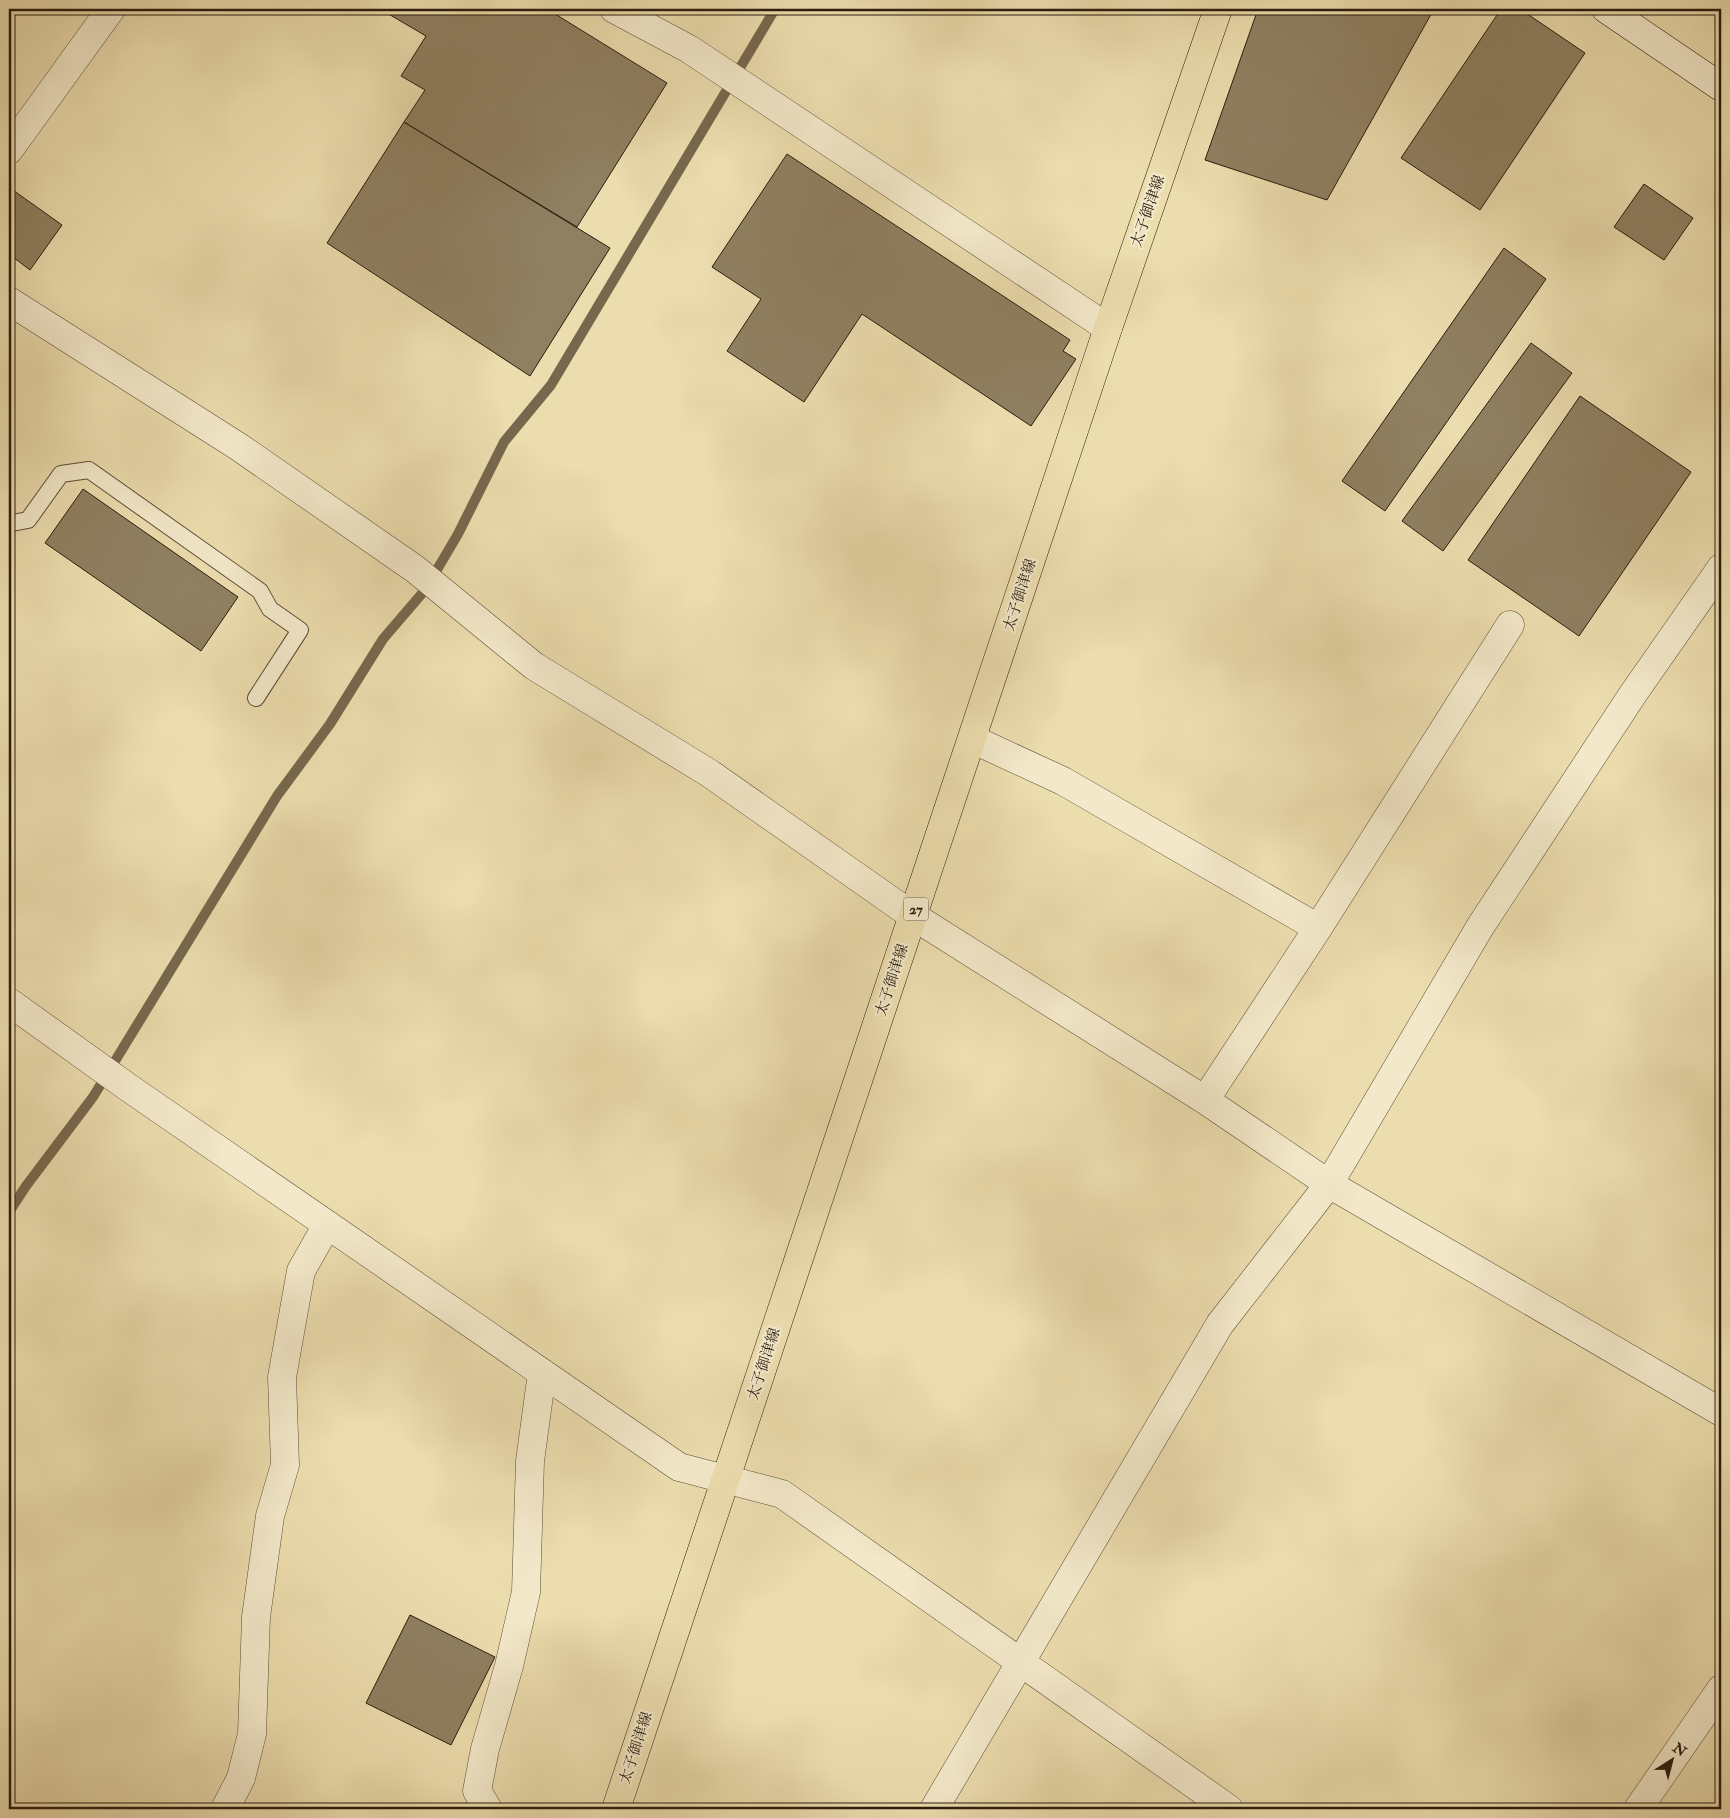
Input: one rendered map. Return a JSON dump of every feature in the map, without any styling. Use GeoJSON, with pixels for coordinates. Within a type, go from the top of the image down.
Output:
{"type":"FeatureCollection","features":[{"type":"Feature","properties":{"kind":"main road","name":"太子御津線"},"geometry":{"type":"LineString","coordinates":[[616,1809],[1108,328],[1218,9]]}},
{"type":"Feature","properties":{"kind":"street"},"geometry":{"type":"LineString","coordinates":[[9,150],[110,9]]}},
{"type":"Feature","properties":{"kind":"street"},"geometry":{"type":"LineString","coordinates":[[614,9],[689,49],[1108,328]]}},
{"type":"Feature","properties":{"kind":"street"},"geometry":{"type":"LineString","coordinates":[[1606,9],[1721,87]]}},
{"type":"Feature","properties":{"kind":"street"},"geometry":{"type":"LineString","coordinates":[[9,301],[239,447],[415,569],[534,666],[709,773],[913,916],[1205,1100],[1329,1184],[1721,1412]]}},
{"type":"Feature","properties":{"kind":"street"},"geometry":{"type":"LineString","coordinates":[[934,1809],[1220,1324],[1329,1184],[1480,927],[1633,694],[1721,568]]}},
{"type":"Feature","properties":{"kind":"street"},"geometry":{"type":"LineString","coordinates":[[1205,1100],[1318,928],[1510,625]]}},
{"type":"Feature","properties":{"kind":"street"},"geometry":{"type":"LineString","coordinates":[[972,739],[1063,781],[1318,928]]}},
{"type":"Feature","properties":{"kind":"street"},"geometry":{"type":"LineString","coordinates":[[9,1002],[129,1088],[679,1467],[782,1494],[1229,1809]]}},
{"type":"Feature","properties":{"kind":"street"},"geometry":{"type":"LineString","coordinates":[[225,1809],[241,1778],[252,1734],[256,1617],[270,1516],[285,1465],[282,1377],[301,1272],[327,1225]]}},
{"type":"Feature","properties":{"kind":"street"},"geometry":{"type":"LineString","coordinates":[[488,1809],[477,1791],[485,1749],[509,1666],[526,1592],[530,1461],[542,1373]]}},
{"type":"Feature","properties":{"kind":"street"},"geometry":{"type":"LineString","coordinates":[[1638,1809],[1721,1689]]}},
{"type":"Feature","properties":{"kind":"lane"},"geometry":{"type":"LineString","coordinates":[[9,520],[12,522],[28,520],[62,474],[89,470],[260,591],[270,608],[300,630],[256,698]]}},
{"type":"Feature","properties":{"kind":"building"},"geometry":{"type":"Polygon","coordinates":[[[380,9],[547,9],[667,83],[577,227],[404,122],[425,90],[401,76],[426,36],[380,9]]]}},
{"type":"Feature","properties":{"kind":"building"},"geometry":{"type":"Polygon","coordinates":[[[1258,9],[1434,9],[1327,200],[1205,160],[1258,9]]]}},
{"type":"Feature","properties":{"kind":"building"},"geometry":{"type":"Polygon","coordinates":[[[1501,9],[1520,9],[1585,53],[1480,210],[1401,158],[1501,9]]]}},
{"type":"Feature","properties":{"kind":"building"},"geometry":{"type":"Polygon","coordinates":[[[404,122],[610,248],[530,376],[327,243],[404,122]]]}},
{"type":"Feature","properties":{"kind":"building"},"geometry":{"type":"Polygon","coordinates":[[[787,154],[1070,340],[1063,351],[1076,359],[1031,426],[862,314],[804,402],[727,351],[761,299],[712,267],[787,154]]]}},
{"type":"Feature","properties":{"kind":"building"},"geometry":{"type":"Polygon","coordinates":[[[1644,184],[1693,218],[1664,260],[1614,227],[1644,184]]]}},
{"type":"Feature","properties":{"kind":"building"},"geometry":{"type":"Polygon","coordinates":[[[10,188],[62,225],[30,270],[9,254],[10,188]]]}},
{"type":"Feature","properties":{"kind":"building"},"geometry":{"type":"Polygon","coordinates":[[[1504,248],[1546,279],[1385,511],[1342,481],[1504,248]]]}},
{"type":"Feature","properties":{"kind":"building"},"geometry":{"type":"Polygon","coordinates":[[[1531,343],[1572,373],[1443,551],[1402,521],[1531,343]]]}},
{"type":"Feature","properties":{"kind":"building"},"geometry":{"type":"Polygon","coordinates":[[[1580,396],[1691,472],[1579,636],[1468,560],[1580,396]]]}},
{"type":"Feature","properties":{"kind":"building"},"geometry":{"type":"Polygon","coordinates":[[[83,489],[238,597],[201,651],[45,543],[83,489]]]}},
{"type":"Feature","properties":{"kind":"building"},"geometry":{"type":"Polygon","coordinates":[[[410,1615],[495,1657],[451,1745],[366,1703],[410,1615]]]}},
{"type":"Feature","properties":{"kind":"waterway"},"geometry":{"type":"LineString","coordinates":[[9,1212],[26,1186],[93,1097],[277,796],[330,724],[383,639],[425,590],[458,534],[504,442],[551,385],[775,9]]}}]}
